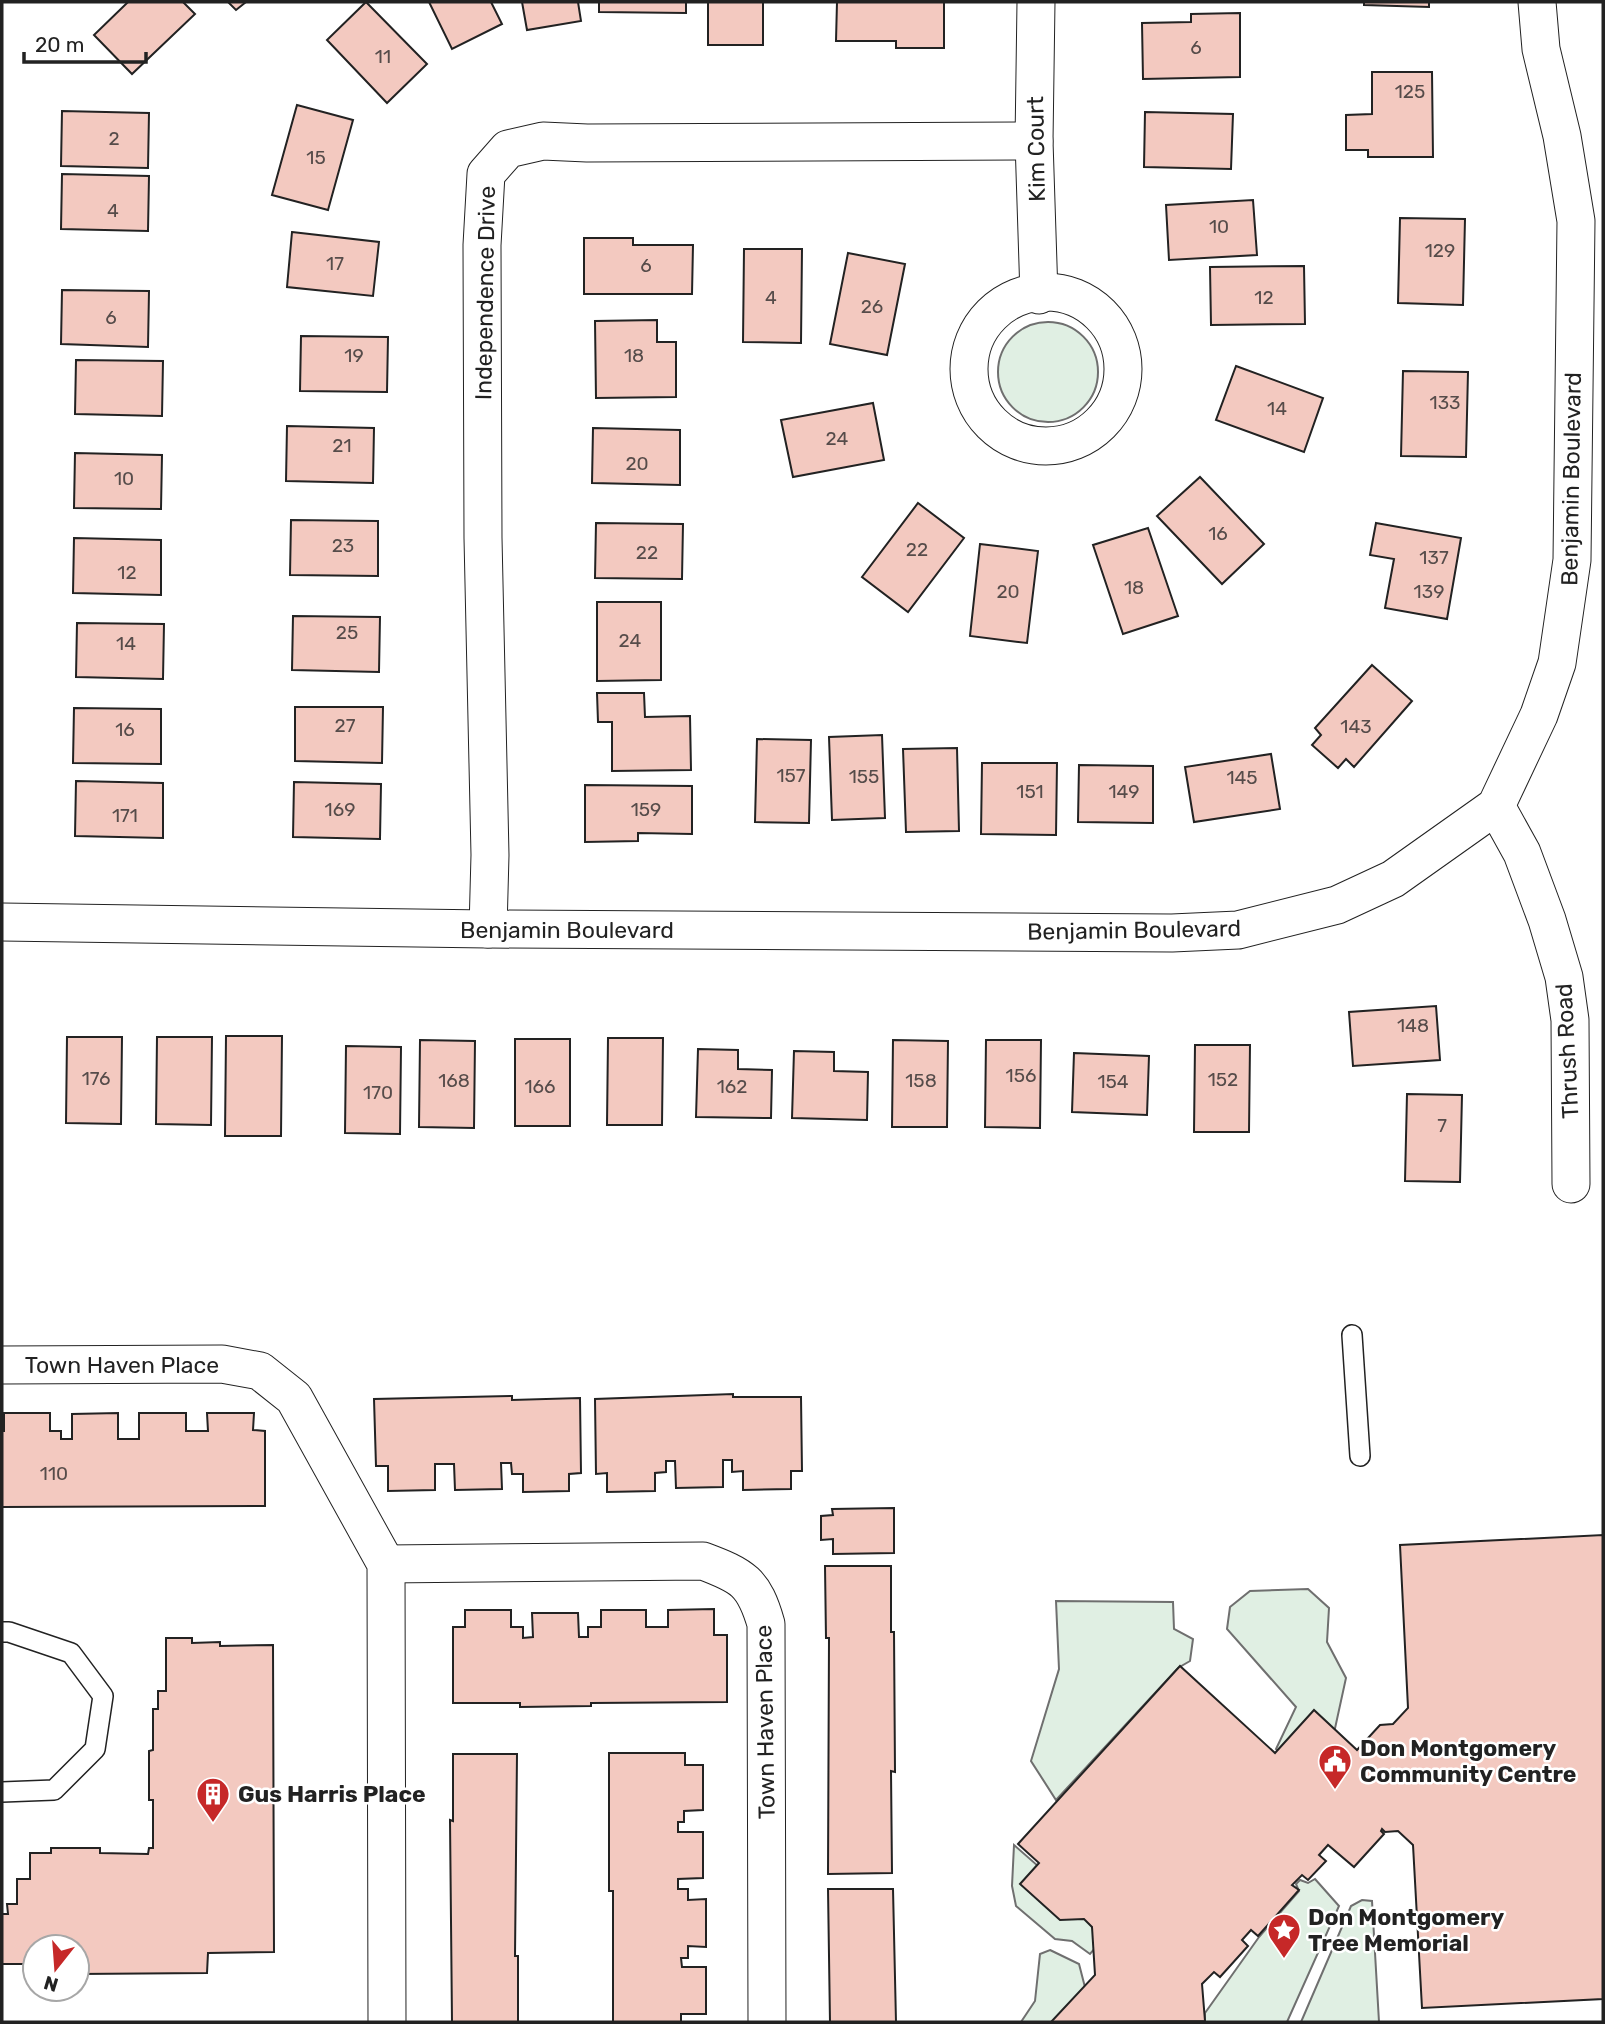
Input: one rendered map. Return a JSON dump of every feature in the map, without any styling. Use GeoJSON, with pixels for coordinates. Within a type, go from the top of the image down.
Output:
{"type":"FeatureCollection","features":[{"type":"Feature","properties":{"kind":"street","name":"Kim Court"},"geometry":{"type":"LineString","coordinates":[[1036,2],[1034,141],[1039,295]]}},
{"type":"Feature","properties":{"kind":"street","name":"Benjamin Boulevard"},"geometry":{"type":"LineString","coordinates":[[2,922],[488,929],[1146,933],[1238,930],[1337,905],[1393,879],[1496,806],[1539,715],[1557,663],[1572,560],[1576,221],[1562,136],[1541,49],[1537,2]]}},
{"type":"Feature","properties":{"kind":"street","name":"Independence Drive"},"geometry":{"type":"LineString","coordinates":[[488,929],[490,855],[483,524],[482,259],[486,174],[508,149],[543,141],[1034,141]]}},
{"type":"Feature","properties":{"kind":"street"},"geometry":{"type":"LineString","coordinates":[[1039,295],[1069,295],[1092,306],[1109,324],[1120,346],[1123,371],[1119,396],[1107,418],[1088,434],[1065,444],[1041,447],[1014,440],[992,426],[976,405],[968,380],[969,353],[978,329],[996,309],[1019,296],[1039,295]]}},
{"type":"Feature","properties":{"kind":"street","name":"Thrush Road"},"geometry":{"type":"LineString","coordinates":[[1496,806],[1522,853],[1547,920],[1564,977],[1570,1020],[1571,1184]]}},
{"type":"Feature","properties":{"kind":"street","name":"Town Haven Place"},"geometry":{"type":"LineString","coordinates":[[2,1365],[222,1364],[260,1371],[294,1398],[386,1564],[387,2022]]}},
{"type":"Feature","properties":{"kind":"street","name":"Town Haven Place"},"geometry":{"type":"LineString","coordinates":[[386,1564],[703,1561],[737,1574],[759,1598],[766,1624],[767,2022]]}},
{"type":"Feature","properties":{"kind":"lane"},"geometry":{"type":"LineString","coordinates":[[1352,1335],[1360,1456]]}},
{"type":"Feature","properties":{"kind":"lane"},"geometry":{"type":"LineString","coordinates":[[2,1632],[71,1653],[103,1696],[95,1749],[54,1790],[2,1792]]}},
{"type":"Feature","properties":{"kind":"green space"},"geometry":{"type":"Polygon","coordinates":[[[1048,322],[1076,330],[1090,344],[1098,372],[1090,400],[1076,414],[1048,422],[1020,414],[1006,400],[998,372],[1006,344],[1020,330],[1048,322]]]}},
{"type":"Feature","properties":{"kind":"green space"},"geometry":{"type":"Polygon","coordinates":[[[1308,1589],[1329,1608],[1327,1642],[1346,1678],[1334,1733],[1315,1784],[1276,1749],[1296,1707],[1227,1629],[1230,1607],[1250,1591],[1308,1589]]]}},
{"type":"Feature","properties":{"kind":"green space"},"geometry":{"type":"Polygon","coordinates":[[[1056,1601],[1173,1602],[1174,1629],[1193,1639],[1190,1661],[1178,1668],[1056,1800],[1031,1761],[1059,1669],[1056,1601]]]}},
{"type":"Feature","properties":{"kind":"green space"},"geometry":{"type":"Polygon","coordinates":[[[1014,1845],[1111,1930],[1090,1954],[1072,1941],[1055,1939],[1016,1906],[1012,1886],[1014,1845]]]}},
{"type":"Feature","properties":{"kind":"green space"},"geometry":{"type":"Polygon","coordinates":[[[1315,1879],[1339,1906],[1287,2022],[1205,2022],[1205,2013],[1259,1937],[1299,1891],[1296,1884],[1300,1880],[1308,1883],[1315,1879]]]}},
{"type":"Feature","properties":{"kind":"green space"},"geometry":{"type":"Polygon","coordinates":[[[1362,1900],[1372,1901],[1379,2022],[1301,2022],[1351,1906],[1362,1900]]]}},
{"type":"Feature","properties":{"kind":"green space"},"geometry":{"type":"Polygon","coordinates":[[[1050,1950],[1079,1964],[1087,1995],[1061,2022],[1021,2022],[1035,2001],[1040,1954],[1050,1950]]]}},
{"type":"Feature","properties":{"kind":"building"},"geometry":{"type":"Polygon","coordinates":[[[128,2],[183,2],[195,14],[132,74],[94,35],[128,2]]]}},
{"type":"Feature","properties":{"kind":"building"},"geometry":{"type":"Polygon","coordinates":[[[228,2],[246,2],[236,10],[228,2]]]}},
{"type":"Feature","properties":{"kind":"building"},"geometry":{"type":"Polygon","coordinates":[[[366,2],[427,64],[387,103],[327,40],[366,2]]]}},
{"type":"Feature","properties":{"kind":"building"},"geometry":{"type":"Polygon","coordinates":[[[429,2],[491,2],[502,24],[452,49],[429,2]]]}},
{"type":"Feature","properties":{"kind":"building"},"geometry":{"type":"Polygon","coordinates":[[[522,2],[578,2],[581,21],[527,30],[522,2]]]}},
{"type":"Feature","properties":{"kind":"building"},"geometry":{"type":"Polygon","coordinates":[[[599,2],[686,2],[686,13],[599,12],[599,2]]]}},
{"type":"Feature","properties":{"kind":"building"},"geometry":{"type":"Polygon","coordinates":[[[708,2],[763,2],[763,45],[708,45],[708,2]]]}},
{"type":"Feature","properties":{"kind":"building"},"geometry":{"type":"Polygon","coordinates":[[[837,2],[944,2],[944,48],[896,48],[896,41],[836,41],[837,2]]]}},
{"type":"Feature","properties":{"kind":"building"},"geometry":{"type":"Polygon","coordinates":[[[1364,2],[1429,2],[1429,7],[1364,5],[1364,2]]]}},
{"type":"Feature","properties":{"kind":"building"},"geometry":{"type":"Polygon","coordinates":[[[1240,13],[1240,77],[1143,79],[1142,23],[1191,22],[1191,14],[1240,13]]]}},
{"type":"Feature","properties":{"kind":"building"},"geometry":{"type":"Polygon","coordinates":[[[1372,72],[1432,72],[1433,157],[1368,157],[1368,150],[1346,150],[1346,115],[1372,114],[1372,72]]]}},
{"type":"Feature","properties":{"kind":"building"},"geometry":{"type":"Polygon","coordinates":[[[297,105],[353,120],[328,210],[272,195],[297,105]]]}},
{"type":"Feature","properties":{"kind":"building"},"geometry":{"type":"Polygon","coordinates":[[[62,111],[149,113],[148,168],[61,166],[62,111]]]}},
{"type":"Feature","properties":{"kind":"building"},"geometry":{"type":"Polygon","coordinates":[[[1145,112],[1233,114],[1231,169],[1144,167],[1145,112]]]}},
{"type":"Feature","properties":{"kind":"building"},"geometry":{"type":"Polygon","coordinates":[[[62,174],[149,176],[148,231],[61,229],[62,174]]]}},
{"type":"Feature","properties":{"kind":"building"},"geometry":{"type":"Polygon","coordinates":[[[1253,200],[1257,255],[1169,260],[1166,205],[1253,200]]]}},
{"type":"Feature","properties":{"kind":"building"},"geometry":{"type":"Polygon","coordinates":[[[1400,218],[1465,219],[1463,305],[1398,303],[1400,218]]]}},
{"type":"Feature","properties":{"kind":"building"},"geometry":{"type":"Polygon","coordinates":[[[292,232],[379,242],[373,296],[287,287],[292,232]]]}},
{"type":"Feature","properties":{"kind":"building"},"geometry":{"type":"Polygon","coordinates":[[[584,238],[633,238],[633,245],[693,245],[692,294],[584,294],[584,238]]]}},
{"type":"Feature","properties":{"kind":"building"},"geometry":{"type":"Polygon","coordinates":[[[744,249],[802,249],[801,343],[743,342],[744,249]]]}},
{"type":"Feature","properties":{"kind":"building"},"geometry":{"type":"Polygon","coordinates":[[[848,253],[905,264],[887,355],[830,344],[848,253]]]}},
{"type":"Feature","properties":{"kind":"building"},"geometry":{"type":"Polygon","coordinates":[[[1304,266],[1305,324],[1211,325],[1210,267],[1304,266]]]}},
{"type":"Feature","properties":{"kind":"building"},"geometry":{"type":"Polygon","coordinates":[[[62,290],[149,291],[148,347],[61,344],[62,290]]]}},
{"type":"Feature","properties":{"kind":"building"},"geometry":{"type":"Polygon","coordinates":[[[657,320],[657,342],[676,342],[676,397],[596,398],[595,321],[657,320]]]}},
{"type":"Feature","properties":{"kind":"building"},"geometry":{"type":"Polygon","coordinates":[[[301,336],[388,337],[387,392],[300,391],[301,336]]]}},
{"type":"Feature","properties":{"kind":"building"},"geometry":{"type":"Polygon","coordinates":[[[76,360],[163,361],[162,416],[75,414],[76,360]]]}},
{"type":"Feature","properties":{"kind":"building"},"geometry":{"type":"Polygon","coordinates":[[[1236,366],[1323,398],[1304,452],[1216,420],[1236,366]]]}},
{"type":"Feature","properties":{"kind":"building"},"geometry":{"type":"Polygon","coordinates":[[[1403,371],[1468,372],[1466,457],[1401,456],[1403,371]]]}},
{"type":"Feature","properties":{"kind":"building"},"geometry":{"type":"Polygon","coordinates":[[[873,403],[884,460],[793,477],[781,420],[873,403]]]}},
{"type":"Feature","properties":{"kind":"building"},"geometry":{"type":"Polygon","coordinates":[[[287,426],[374,428],[373,483],[286,481],[287,426]]]}},
{"type":"Feature","properties":{"kind":"building"},"geometry":{"type":"Polygon","coordinates":[[[593,428],[680,430],[680,485],[592,483],[593,428]]]}},
{"type":"Feature","properties":{"kind":"building"},"geometry":{"type":"Polygon","coordinates":[[[75,453],[162,455],[161,509],[74,508],[75,453]]]}},
{"type":"Feature","properties":{"kind":"building"},"geometry":{"type":"Polygon","coordinates":[[[1200,477],[1264,544],[1222,584],[1157,516],[1200,477]]]}},
{"type":"Feature","properties":{"kind":"building"},"geometry":{"type":"Polygon","coordinates":[[[918,503],[964,538],[908,612],[862,577],[918,503]]]}},
{"type":"Feature","properties":{"kind":"building"},"geometry":{"type":"Polygon","coordinates":[[[291,520],[378,521],[378,576],[290,575],[291,520]]]}},
{"type":"Feature","properties":{"kind":"building"},"geometry":{"type":"Polygon","coordinates":[[[596,523],[683,524],[682,579],[595,578],[596,523]]]}},
{"type":"Feature","properties":{"kind":"building"},"geometry":{"type":"Polygon","coordinates":[[[1376,523],[1461,538],[1447,619],[1385,608],[1394,559],[1370,555],[1376,523]]]}},
{"type":"Feature","properties":{"kind":"building"},"geometry":{"type":"Polygon","coordinates":[[[1148,528],[1178,616],[1123,634],[1093,545],[1148,528]]]}},
{"type":"Feature","properties":{"kind":"building"},"geometry":{"type":"Polygon","coordinates":[[[74,538],[161,540],[161,595],[73,593],[74,538]]]}},
{"type":"Feature","properties":{"kind":"building"},"geometry":{"type":"Polygon","coordinates":[[[980,544],[1038,551],[1027,643],[970,636],[980,544]]]}},
{"type":"Feature","properties":{"kind":"building"},"geometry":{"type":"Polygon","coordinates":[[[597,602],[661,602],[661,680],[597,681],[597,602]]]}},
{"type":"Feature","properties":{"kind":"building"},"geometry":{"type":"Polygon","coordinates":[[[293,616],[380,617],[379,672],[292,670],[293,616]]]}},
{"type":"Feature","properties":{"kind":"building"},"geometry":{"type":"Polygon","coordinates":[[[77,623],[164,624],[163,679],[76,677],[77,623]]]}},
{"type":"Feature","properties":{"kind":"building"},"geometry":{"type":"Polygon","coordinates":[[[1372,665],[1412,701],[1354,767],[1346,759],[1338,768],[1312,745],[1321,735],[1315,728],[1372,665]]]}},
{"type":"Feature","properties":{"kind":"building"},"geometry":{"type":"Polygon","coordinates":[[[597,693],[644,693],[645,717],[690,716],[691,770],[612,771],[612,722],[598,722],[597,693]]]}},
{"type":"Feature","properties":{"kind":"building"},"geometry":{"type":"Polygon","coordinates":[[[295,707],[383,707],[382,763],[295,761],[295,707]]]}},
{"type":"Feature","properties":{"kind":"building"},"geometry":{"type":"Polygon","coordinates":[[[74,708],[161,709],[161,764],[73,763],[74,708]]]}},
{"type":"Feature","properties":{"kind":"building"},"geometry":{"type":"Polygon","coordinates":[[[882,735],[885,818],[832,820],[829,737],[882,735]]]}},
{"type":"Feature","properties":{"kind":"building"},"geometry":{"type":"Polygon","coordinates":[[[757,739],[811,740],[809,823],[755,822],[757,739]]]}},
{"type":"Feature","properties":{"kind":"building"},"geometry":{"type":"Polygon","coordinates":[[[957,748],[959,831],[906,832],[903,749],[957,748]]]}},
{"type":"Feature","properties":{"kind":"building"},"geometry":{"type":"Polygon","coordinates":[[[1271,754],[1280,809],[1194,822],[1185,767],[1271,754]]]}},
{"type":"Feature","properties":{"kind":"building"},"geometry":{"type":"Polygon","coordinates":[[[982,763],[1057,763],[1056,835],[981,834],[982,763]]]}},
{"type":"Feature","properties":{"kind":"building"},"geometry":{"type":"Polygon","coordinates":[[[1079,765],[1153,766],[1153,823],[1078,822],[1079,765]]]}},
{"type":"Feature","properties":{"kind":"building"},"geometry":{"type":"Polygon","coordinates":[[[76,781],[163,783],[163,838],[75,836],[76,781]]]}},
{"type":"Feature","properties":{"kind":"building"},"geometry":{"type":"Polygon","coordinates":[[[294,782],[381,784],[380,839],[293,837],[294,782]]]}},
{"type":"Feature","properties":{"kind":"building"},"geometry":{"type":"Polygon","coordinates":[[[585,785],[692,786],[692,834],[638,833],[638,841],[585,842],[585,785]]]}},
{"type":"Feature","properties":{"kind":"building"},"geometry":{"type":"Polygon","coordinates":[[[1436,1006],[1440,1060],[1353,1066],[1349,1012],[1436,1006]]]}},
{"type":"Feature","properties":{"kind":"building"},"geometry":{"type":"Polygon","coordinates":[[[226,1036],[282,1036],[281,1136],[225,1136],[226,1036]]]}},
{"type":"Feature","properties":{"kind":"building"},"geometry":{"type":"Polygon","coordinates":[[[67,1037],[122,1037],[121,1124],[66,1123],[67,1037]]]}},
{"type":"Feature","properties":{"kind":"building"},"geometry":{"type":"Polygon","coordinates":[[[157,1037],[212,1037],[211,1125],[156,1124],[157,1037]]]}},
{"type":"Feature","properties":{"kind":"building"},"geometry":{"type":"Polygon","coordinates":[[[608,1038],[663,1038],[662,1125],[607,1125],[608,1038]]]}},
{"type":"Feature","properties":{"kind":"building"},"geometry":{"type":"Polygon","coordinates":[[[515,1039],[570,1039],[570,1126],[515,1126],[515,1039]]]}},
{"type":"Feature","properties":{"kind":"building"},"geometry":{"type":"Polygon","coordinates":[[[420,1040],[475,1041],[474,1128],[419,1127],[420,1040]]]}},
{"type":"Feature","properties":{"kind":"building"},"geometry":{"type":"Polygon","coordinates":[[[893,1040],[948,1041],[947,1127],[892,1127],[893,1040]]]}},
{"type":"Feature","properties":{"kind":"building"},"geometry":{"type":"Polygon","coordinates":[[[986,1040],[1041,1040],[1040,1128],[985,1127],[986,1040]]]}},
{"type":"Feature","properties":{"kind":"building"},"geometry":{"type":"Polygon","coordinates":[[[1195,1045],[1250,1045],[1249,1132],[1194,1132],[1195,1045]]]}},
{"type":"Feature","properties":{"kind":"building"},"geometry":{"type":"Polygon","coordinates":[[[346,1046],[401,1047],[400,1134],[345,1133],[346,1046]]]}},
{"type":"Feature","properties":{"kind":"building"},"geometry":{"type":"Polygon","coordinates":[[[698,1049],[738,1050],[738,1069],[772,1070],[771,1118],[696,1117],[698,1049]]]}},
{"type":"Feature","properties":{"kind":"building"},"geometry":{"type":"Polygon","coordinates":[[[794,1051],[834,1052],[834,1071],[868,1072],[867,1120],[792,1118],[794,1051]]]}},
{"type":"Feature","properties":{"kind":"building"},"geometry":{"type":"Polygon","coordinates":[[[1074,1053],[1149,1056],[1147,1115],[1072,1112],[1074,1053]]]}},
{"type":"Feature","properties":{"kind":"building"},"geometry":{"type":"Polygon","coordinates":[[[1407,1094],[1462,1095],[1460,1182],[1405,1181],[1407,1094]]]}},
{"type":"Feature","properties":{"kind":"building"},"geometry":{"type":"Polygon","coordinates":[[[733,1394],[733,1397],[801,1397],[802,1471],[791,1471],[791,1489],[743,1490],[743,1471],[732,1472],[732,1460],[723,1460],[723,1487],[676,1488],[675,1461],[666,1461],[666,1472],[655,1473],[655,1491],[607,1492],[607,1473],[596,1474],[595,1399],[733,1394]]]}},
{"type":"Feature","properties":{"kind":"building"},"geometry":{"type":"Polygon","coordinates":[[[512,1396],[512,1400],[580,1398],[581,1473],[569,1474],[569,1491],[523,1492],[523,1474],[512,1474],[511,1463],[501,1463],[502,1489],[455,1490],[454,1464],[435,1464],[435,1490],[388,1491],[388,1466],[376,1466],[374,1399],[512,1396]]]}},
{"type":"Feature","properties":{"kind":"building"},"geometry":{"type":"Polygon","coordinates":[[[4,1413],[50,1413],[50,1431],[61,1431],[61,1439],[72,1439],[72,1414],[118,1413],[118,1439],[139,1439],[139,1413],[186,1413],[186,1431],[208,1431],[207,1413],[254,1413],[253,1430],[265,1431],[265,1506],[2,1507],[4,1413]]]}},
{"type":"Feature","properties":{"kind":"building"},"geometry":{"type":"Polygon","coordinates":[[[894,1508],[894,1553],[833,1554],[833,1539],[821,1540],[821,1516],[833,1515],[832,1509],[894,1508]]]}},
{"type":"Feature","properties":{"kind":"building","name":"Don Montgomery Community Centre"},"geometry":{"type":"Polygon","coordinates":[[[1603,1535],[1603,1999],[1422,2008],[1413,1845],[1398,1831],[1385,1832],[1382,1829],[1384,1834],[1354,1867],[1328,1845],[1319,1855],[1326,1861],[1308,1880],[1302,1875],[1292,1885],[1299,1890],[1258,1936],[1251,1930],[1242,1940],[1248,1946],[1220,1977],[1214,1972],[1202,1984],[1205,2021],[1051,2022],[1095,1975],[1092,1927],[1084,1919],[1060,1920],[1020,1884],[1039,1863],[1018,1844],[1180,1666],[1275,1753],[1314,1710],[1357,1750],[1380,1725],[1393,1724],[1408,1708],[1400,1545],[1603,1535]]]}},
{"type":"Feature","properties":{"kind":"building"},"geometry":{"type":"Polygon","coordinates":[[[825,1566],[891,1566],[895,1772],[891,1771],[892,1873],[828,1874],[829,1638],[826,1638],[825,1566]]]}},
{"type":"Feature","properties":{"kind":"building"},"geometry":{"type":"Polygon","coordinates":[[[714,1609],[714,1635],[727,1635],[727,1702],[591,1703],[591,1706],[520,1707],[520,1703],[453,1703],[453,1627],[465,1627],[465,1610],[511,1610],[511,1627],[523,1627],[523,1638],[533,1637],[532,1613],[578,1613],[579,1637],[588,1637],[588,1627],[601,1627],[601,1610],[646,1610],[646,1627],[668,1627],[668,1610],[714,1609]]]}},
{"type":"Feature","properties":{"kind":"building","name":"Gus Harris Place"},"geometry":{"type":"Polygon","coordinates":[[[166,1638],[192,1638],[192,1643],[220,1642],[220,1646],[273,1645],[274,1952],[208,1953],[207,1973],[91,1974],[91,1933],[21,1933],[21,1964],[2,1964],[2,1914],[8,1914],[7,1904],[17,1904],[17,1879],[30,1879],[30,1853],[51,1853],[51,1848],[100,1848],[100,1853],[148,1854],[149,1848],[153,1848],[149,1751],[153,1750],[153,1709],[158,1709],[158,1691],[166,1691],[166,1638]]]}},
{"type":"Feature","properties":{"kind":"building"},"geometry":{"type":"Polygon","coordinates":[[[609,1753],[685,1753],[685,1765],[703,1765],[703,1810],[684,1811],[684,1822],[678,1822],[678,1832],[703,1832],[703,1878],[678,1879],[678,1889],[688,1889],[688,1900],[706,1899],[706,1947],[688,1946],[688,1958],[681,1958],[682,1967],[706,1967],[706,2014],[681,2014],[681,2022],[613,2022],[609,1753]]]}},
{"type":"Feature","properties":{"kind":"building"},"geometry":{"type":"Polygon","coordinates":[[[453,1754],[517,1754],[515,1956],[518,1956],[518,2022],[452,2022],[450,1820],[453,1821],[453,1754]]]}},
{"type":"Feature","properties":{"kind":"building"},"geometry":{"type":"Polygon","coordinates":[[[828,1889],[893,1889],[896,2022],[830,2022],[828,1889]]]}},
{"type":"Feature","properties":{"kind":"place","name":"Don Montgomery Community Centre"},"geometry":{"type":"Point","coordinates":[1335,1791]}},
{"type":"Feature","properties":{"kind":"place","name":"Gus Harris Place"},"geometry":{"type":"Point","coordinates":[213,1824]}},
{"type":"Feature","properties":{"kind":"place","name":"Don Montgomery Tree Memorial"},"geometry":{"type":"Point","coordinates":[1284,1960]}}]}
